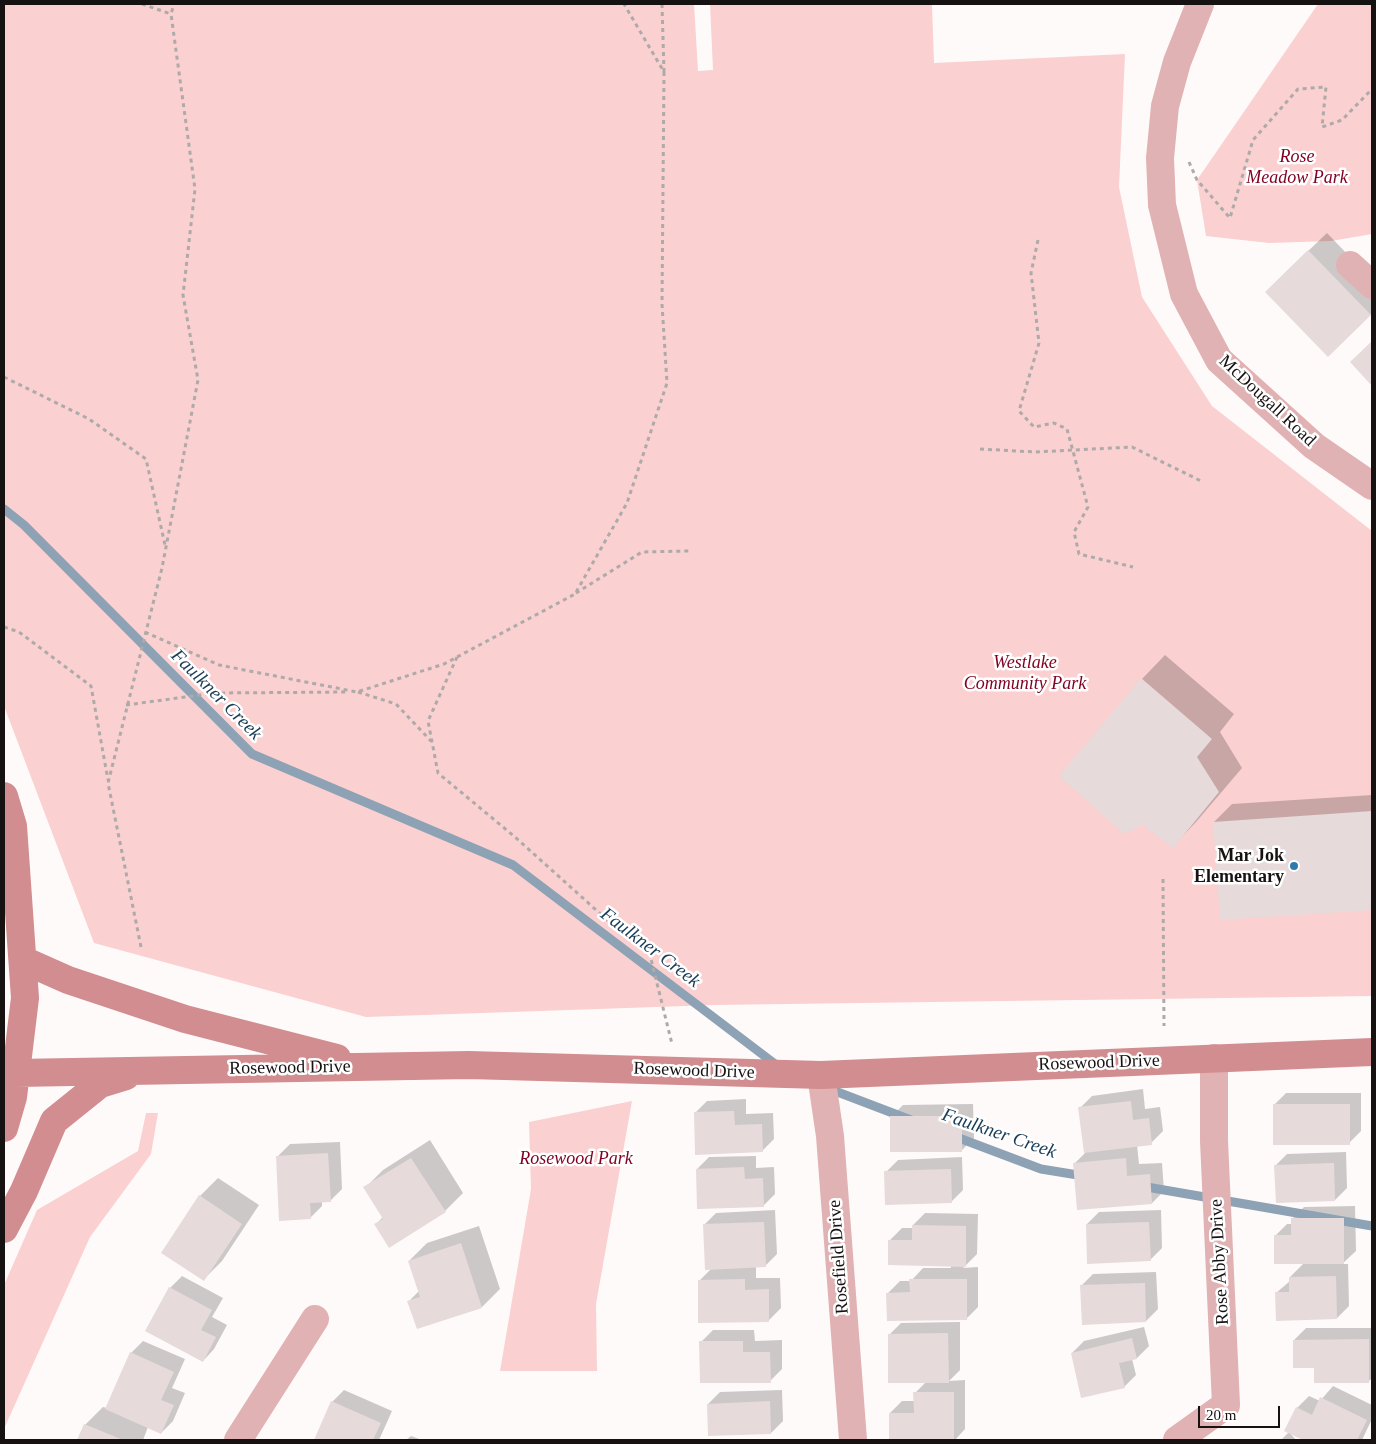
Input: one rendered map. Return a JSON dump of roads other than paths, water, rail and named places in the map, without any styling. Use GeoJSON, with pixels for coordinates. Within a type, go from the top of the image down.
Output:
{"type":"FeatureCollection","features":[{"type":"Feature","properties":{"kind":"street","name":"McDougall Road"},"geometry":{"type":"LineString","coordinates":[[1200,4],[1177,62],[1165,106],[1160,158],[1162,205],[1184,294],[1219,360],[1314,446],[1372,486]]}},
{"type":"Feature","properties":{"kind":"street"},"geometry":{"type":"LineString","coordinates":[[1350,265],[1372,285]]}},
{"type":"Feature","properties":{"kind":"street"},"geometry":{"type":"LineString","coordinates":[[4,796],[13,826],[26,998],[13,1097],[4,1128]]}},
{"type":"Feature","properties":{"kind":"street"},"geometry":{"type":"LineString","coordinates":[[23,960],[68,980],[185,1019],[372,1067]]}},
{"type":"Feature","properties":{"kind":"street","name":"Rosewood Drive"},"geometry":{"type":"LineString","coordinates":[[16,1073],[469,1065],[821,1075],[1372,1052]]}},
{"type":"Feature","properties":{"kind":"street","name":"Rose Abby Drive"},"geometry":{"type":"LineString","coordinates":[[1177,1440],[1226,1405],[1214,1141],[1214,1058]]}},
{"type":"Feature","properties":{"kind":"street"},"geometry":{"type":"LineString","coordinates":[[4,1229],[24,1191],[54,1121],[100,1084],[144,1070]]}},
{"type":"Feature","properties":{"kind":"street","name":"Rosefield Drive"},"geometry":{"type":"LineString","coordinates":[[821,1075],[830,1136],[853,1440]]}},
{"type":"Feature","properties":{"kind":"street"},"geometry":{"type":"LineString","coordinates":[[238,1440],[315,1319]]}},
{"type":"Feature","properties":{"kind":"waterway","name":"Faulkner Creek"},"geometry":{"type":"LineString","coordinates":[[4,509],[24,525],[252,754],[513,865],[779,1067]]}},
{"type":"Feature","properties":{"kind":"waterway","name":"Faulkner Creek"},"geometry":{"type":"LineString","coordinates":[[827,1088],[911,1120]]}},
{"type":"Feature","properties":{"kind":"waterway","name":"Faulkner Creek"},"geometry":{"type":"LineString","coordinates":[[951,1135],[1041,1169],[1084,1176]]}},
{"type":"Feature","properties":{"kind":"waterway","name":"Faulkner Creek"},"geometry":{"type":"LineString","coordinates":[[1141,1186],[1372,1226]]}},
{"type":"Feature","properties":{"kind":"place","name":"Mar Jok Elementary"},"geometry":{"type":"Point","coordinates":[1294,866]}},
{"type":"Feature","properties":{"kind":"park label","name":"Rose Meadow Park"},"geometry":{"type":"Point","coordinates":[1297,167]}},
{"type":"Feature","properties":{"kind":"park label","name":"Westlake Community Park"},"geometry":{"type":"Point","coordinates":[1025,673]}},
{"type":"Feature","properties":{"kind":"park label","name":"Rosewood Park"},"geometry":{"type":"Point","coordinates":[576,1159]}}]}
